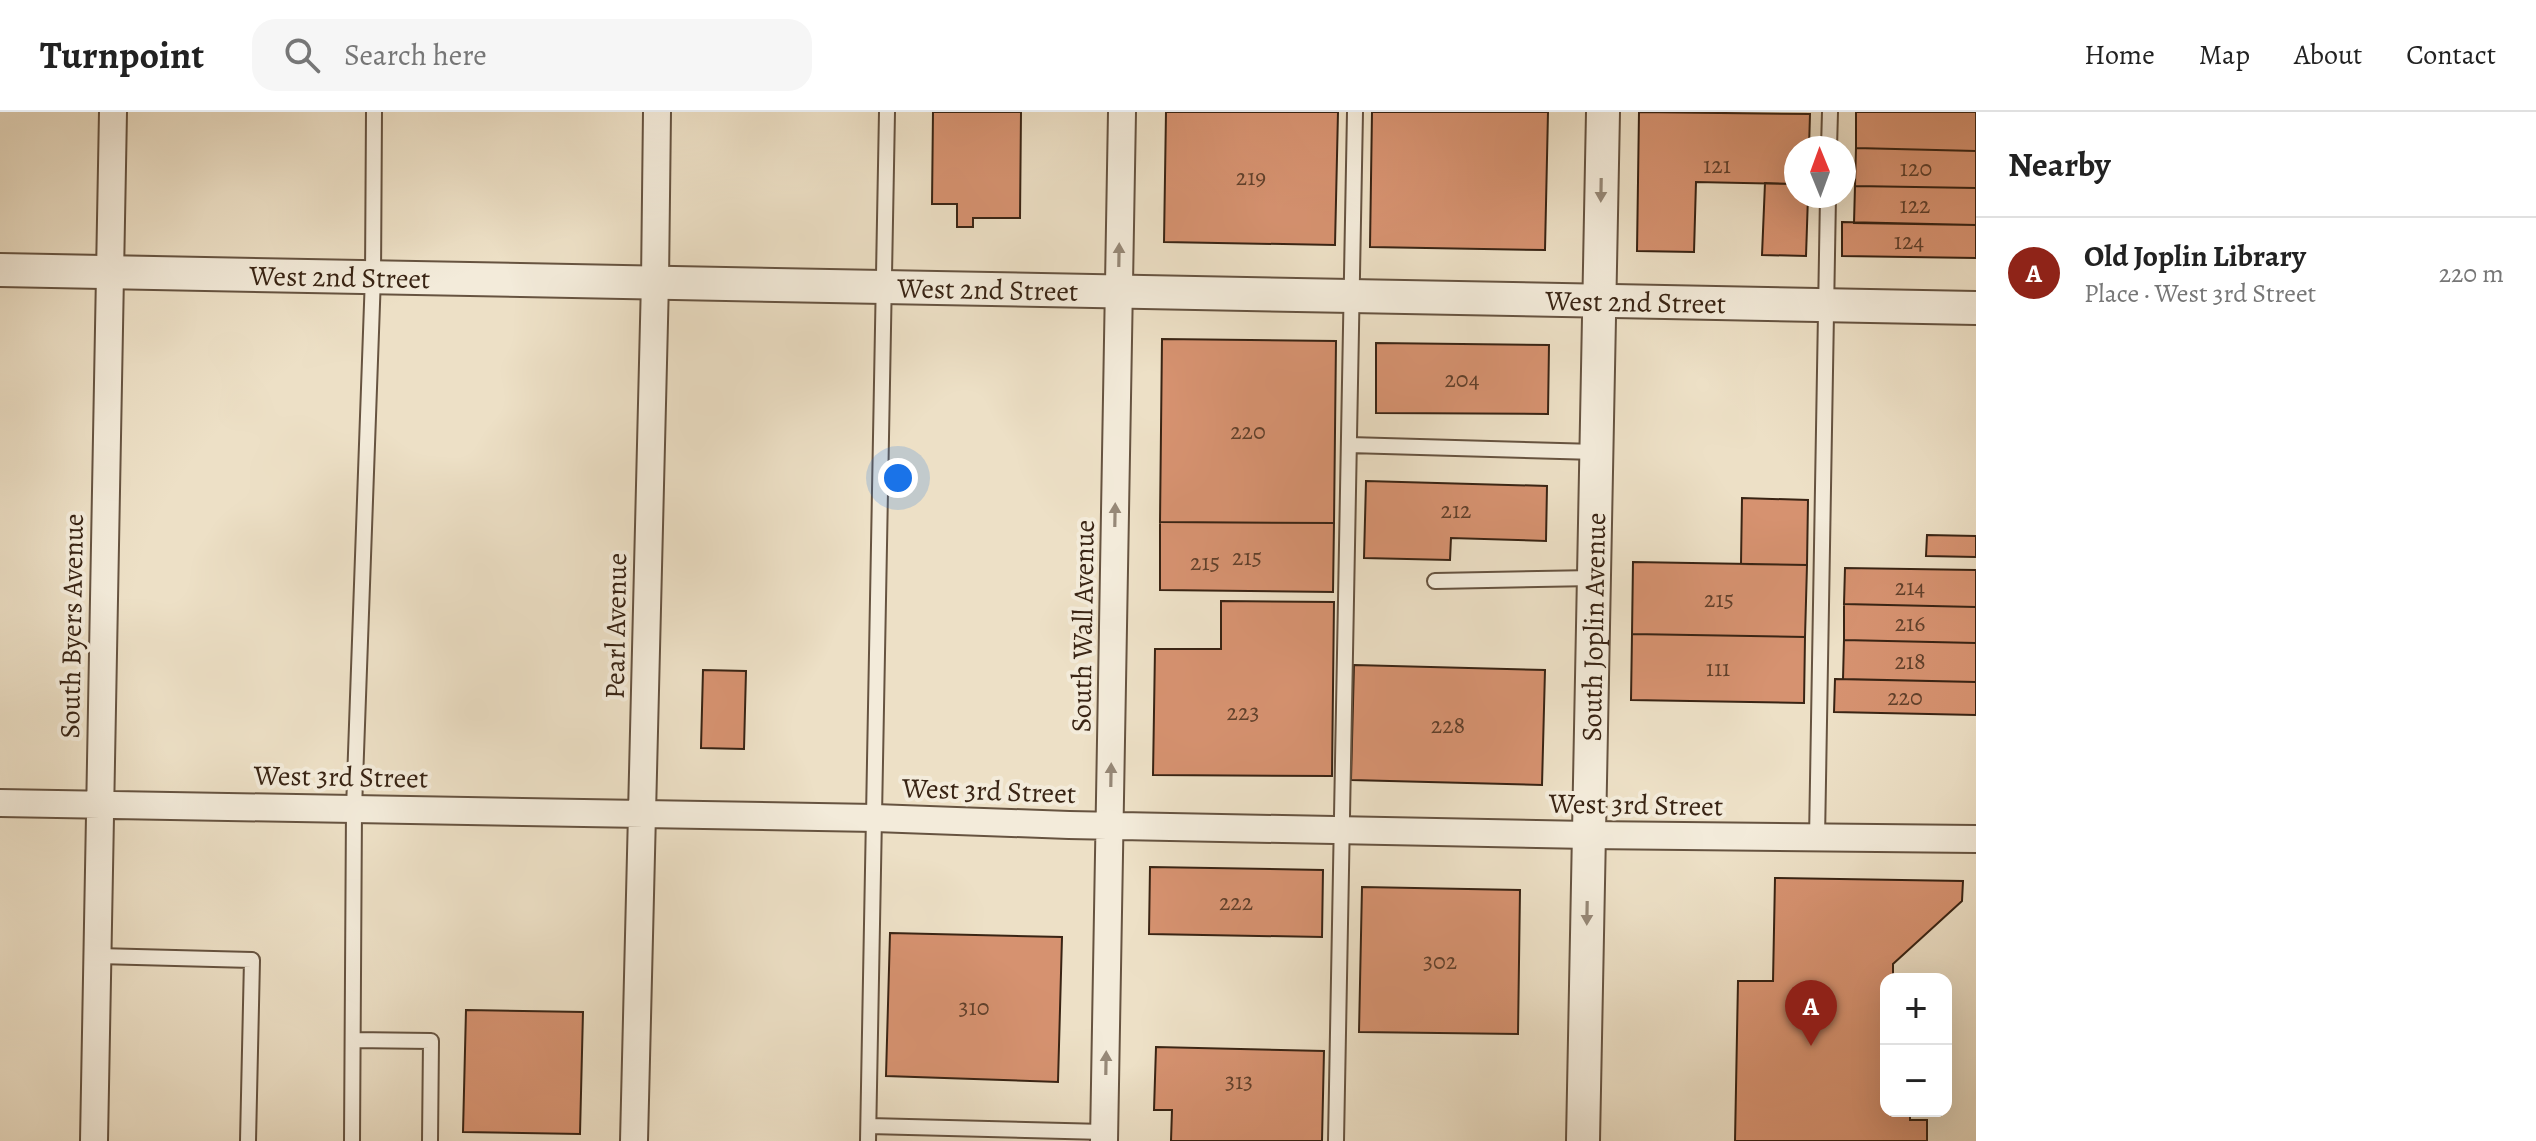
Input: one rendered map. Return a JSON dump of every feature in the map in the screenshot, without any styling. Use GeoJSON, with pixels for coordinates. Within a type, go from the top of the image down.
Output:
{"type":"FeatureCollection","features":[{"type":"Feature","properties":{"kind":"street","name":"South Byers Avenue"},"geometry":{"type":"LineString","coordinates":[[94,1141],[113,112]]}},
{"type":"Feature","properties":{"kind":"street","name":"Pearl Avenue"},"geometry":{"type":"LineString","coordinates":[[634,1141],[657,112]]}},
{"type":"Feature","properties":{"kind":"street","name":"South Wall Avenue"},"geometry":{"type":"LineString","coordinates":[[1104,1137],[1122,112]]}},
{"type":"Feature","properties":{"kind":"street","name":"South Joplin Avenue"},"geometry":{"type":"LineString","coordinates":[[1583,1141],[1603,112]]}},
{"type":"Feature","properties":{"kind":"street","name":"West 2nd Street"},"geometry":{"type":"LineString","coordinates":[[0,270],[1976,308]]}},
{"type":"Feature","properties":{"kind":"street","name":"West 3rd Street"},"geometry":{"type":"LineString","coordinates":[[0,803],[642,813],[1342,831],[1976,839]]}},
{"type":"Feature","properties":{"kind":"lane"},"geometry":{"type":"LineString","coordinates":[[352,1141],[354,809],[373,276],[374,112]]}},
{"type":"Feature","properties":{"kind":"lane"},"geometry":{"type":"LineString","coordinates":[[887,112],[868,1134],[1104,1137]]}},
{"type":"Feature","properties":{"kind":"lane"},"geometry":{"type":"LineString","coordinates":[[1336,1141],[1355,112]]}},
{"type":"Feature","properties":{"kind":"lane"},"geometry":{"type":"LineString","coordinates":[[1829,136],[1830,112]]}},
{"type":"Feature","properties":{"kind":"lane"},"geometry":{"type":"LineString","coordinates":[[1817,839],[1828,208]]}},
{"type":"Feature","properties":{"kind":"lane"},"geometry":{"type":"LineString","coordinates":[[1349,445],[1596,452]]}},
{"type":"Feature","properties":{"kind":"lane"},"geometry":{"type":"LineString","coordinates":[[1435,581],[1594,578]]}},
{"type":"Feature","properties":{"kind":"lane"},"geometry":{"type":"LineString","coordinates":[[98,956],[252,960],[248,1141]]}},
{"type":"Feature","properties":{"kind":"lane"},"geometry":{"type":"LineString","coordinates":[[353,1040],[431,1041],[430,1141]]}},
{"type":"Feature","properties":{"kind":"building"},"geometry":{"type":"Polygon","coordinates":[[[933,112],[1021,112],[1020,218],[973,218],[973,227],[957,227],[957,204],[932,204],[933,112]]]}},
{"type":"Feature","properties":{"kind":"building"},"geometry":{"type":"Polygon","coordinates":[[[1166,112],[1338,112],[1335,245],[1164,242],[1166,112]]]}},
{"type":"Feature","properties":{"kind":"building"},"geometry":{"type":"Polygon","coordinates":[[[1372,112],[1548,112],[1545,250],[1370,247],[1372,112]]]}},
{"type":"Feature","properties":{"kind":"building"},"geometry":{"type":"Polygon","coordinates":[[[1639,112],[1810,114],[1809,136],[1784,136],[1784,184],[1696,182],[1694,252],[1637,251],[1639,112]]]}},
{"type":"Feature","properties":{"kind":"building"},"geometry":{"type":"Polygon","coordinates":[[[1856,112],[1976,112],[1976,151],[1856,148],[1856,112]]]}},
{"type":"Feature","properties":{"kind":"building"},"geometry":{"type":"Polygon","coordinates":[[[1856,148],[1976,151],[1976,188],[1856,186],[1856,148]]]}},
{"type":"Feature","properties":{"kind":"building"},"geometry":{"type":"Polygon","coordinates":[[[1765,183],[1784,184],[1784,208],[1808,208],[1806,256],[1762,255],[1765,183]]]}},
{"type":"Feature","properties":{"kind":"building"},"geometry":{"type":"Polygon","coordinates":[[[1856,186],[1976,188],[1976,225],[1854,223],[1856,186]]]}},
{"type":"Feature","properties":{"kind":"building"},"geometry":{"type":"Polygon","coordinates":[[[1842,222],[1976,225],[1976,258],[1842,256],[1842,222]]]}},
{"type":"Feature","properties":{"kind":"building"},"geometry":{"type":"Polygon","coordinates":[[[1162,339],[1336,341],[1334,523],[1160,522],[1162,339]]]}},
{"type":"Feature","properties":{"kind":"building"},"geometry":{"type":"Polygon","coordinates":[[[1376,343],[1549,345],[1548,414],[1376,413],[1376,343]]]}},
{"type":"Feature","properties":{"kind":"building"},"geometry":{"type":"Polygon","coordinates":[[[1366,481],[1547,486],[1546,541],[1451,538],[1450,560],[1364,558],[1366,481]]]}},
{"type":"Feature","properties":{"kind":"building"},"geometry":{"type":"Polygon","coordinates":[[[1742,498],[1808,500],[1807,565],[1741,564],[1742,498]]]}},
{"type":"Feature","properties":{"kind":"building"},"geometry":{"type":"Polygon","coordinates":[[[1160,522],[1334,523],[1333,592],[1160,590],[1160,522]]]}},
{"type":"Feature","properties":{"kind":"building"},"geometry":{"type":"Polygon","coordinates":[[[1927,535],[1976,536],[1976,557],[1926,556],[1927,535]]]}},
{"type":"Feature","properties":{"kind":"building"},"geometry":{"type":"Polygon","coordinates":[[[1633,562],[1807,565],[1805,637],[1632,634],[1633,562]]]}},
{"type":"Feature","properties":{"kind":"building"},"geometry":{"type":"Polygon","coordinates":[[[1845,568],[1976,570],[1976,607],[1844,604],[1845,568]]]}},
{"type":"Feature","properties":{"kind":"building"},"geometry":{"type":"Polygon","coordinates":[[[1221,601],[1334,602],[1332,776],[1153,775],[1155,649],[1221,649],[1221,601]]]}},
{"type":"Feature","properties":{"kind":"building"},"geometry":{"type":"Polygon","coordinates":[[[1844,604],[1976,607],[1976,643],[1844,640],[1844,604]]]}},
{"type":"Feature","properties":{"kind":"building"},"geometry":{"type":"Polygon","coordinates":[[[1632,634],[1805,637],[1804,703],[1631,700],[1632,634]]]}},
{"type":"Feature","properties":{"kind":"building"},"geometry":{"type":"Polygon","coordinates":[[[1844,640],[1976,643],[1976,682],[1843,679],[1844,640]]]}},
{"type":"Feature","properties":{"kind":"building"},"geometry":{"type":"Polygon","coordinates":[[[1354,665],[1545,670],[1542,785],[1351,780],[1354,665]]]}},
{"type":"Feature","properties":{"kind":"building"},"geometry":{"type":"Polygon","coordinates":[[[703,670],[746,671],[744,749],[701,748],[703,670]]]}},
{"type":"Feature","properties":{"kind":"building"},"geometry":{"type":"Polygon","coordinates":[[[1835,679],[1976,682],[1976,715],[1834,712],[1835,679]]]}},
{"type":"Feature","properties":{"kind":"building"},"geometry":{"type":"Polygon","coordinates":[[[1150,867],[1323,870],[1322,937],[1149,934],[1150,867]]]}},
{"type":"Feature","properties":{"kind":"building"},"geometry":{"type":"Polygon","coordinates":[[[1775,878],[1963,881],[1962,901],[1893,964],[1893,973],[1880,973],[1880,1117],[1927,1120],[1927,1141],[1735,1141],[1738,981],[1773,981],[1775,878]]]}},
{"type":"Feature","properties":{"kind":"building"},"geometry":{"type":"Polygon","coordinates":[[[1362,887],[1520,890],[1518,1034],[1359,1032],[1362,887]]]}},
{"type":"Feature","properties":{"kind":"building"},"geometry":{"type":"Polygon","coordinates":[[[890,933],[1062,937],[1058,1082],[886,1076],[890,933]]]}},
{"type":"Feature","properties":{"kind":"building"},"geometry":{"type":"Polygon","coordinates":[[[466,1010],[583,1012],[580,1134],[463,1132],[466,1010]]]}},
{"type":"Feature","properties":{"kind":"building"},"geometry":{"type":"Polygon","coordinates":[[[1156,1047],[1324,1051],[1322,1141],[1171,1141],[1172,1110],[1154,1110],[1156,1047]]]}},
{"type":"Feature","properties":{"kind":"place","name":"Old Joplin Library"},"geometry":{"type":"Point","coordinates":[1811,1046]}}]}
